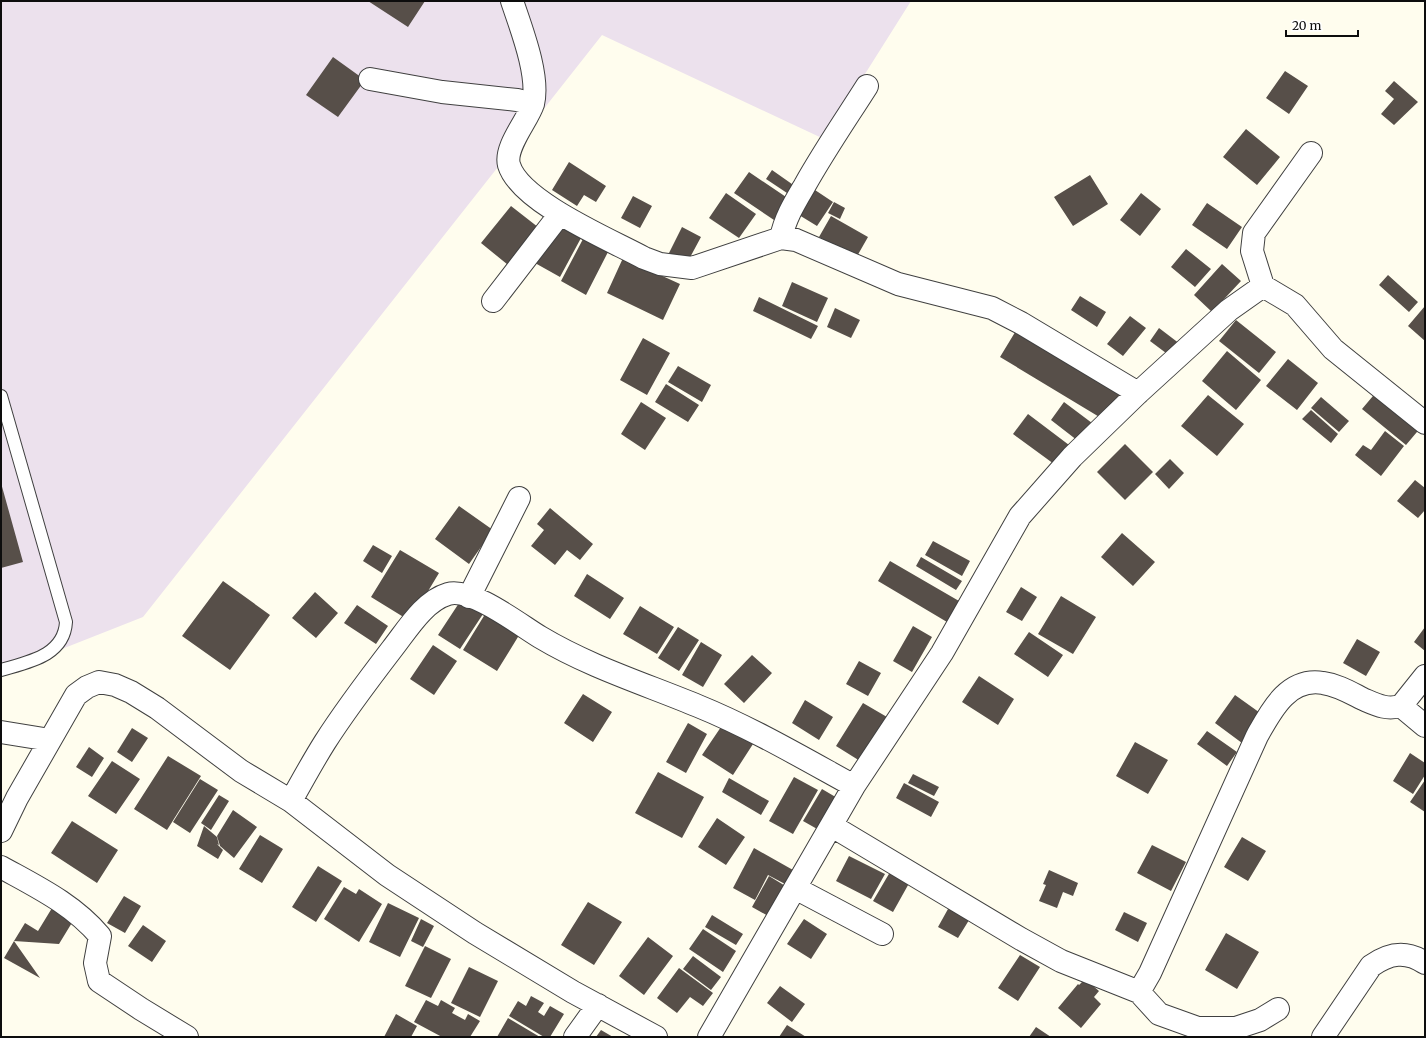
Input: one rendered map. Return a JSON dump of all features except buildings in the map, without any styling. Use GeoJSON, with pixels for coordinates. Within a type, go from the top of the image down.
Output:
{"type":"FeatureCollection","features":[{"type":"Feature","properties":{"kind":"street"},"geometry":{"type":"LineString","coordinates":[[512,1],[524,36],[532,73],[533,104],[514,140],[509,164],[513,175],[523,187],[535,198],[560,214],[644,258],[660,264],[675,267],[692,268],[781,238],[796,240],[898,284],[992,308],[1021,323],[1138,393]]}},
{"type":"Feature","properties":{"kind":"street"},"geometry":{"type":"LineString","coordinates":[[370,79],[436,91],[517,100],[533,104]]}},
{"type":"Feature","properties":{"kind":"street"},"geometry":{"type":"LineString","coordinates":[[781,238],[784,225],[794,204],[815,167],[867,86]]}},
{"type":"Feature","properties":{"kind":"street"},"geometry":{"type":"LineString","coordinates":[[1311,153],[1254,233],[1252,251],[1263,286],[1296,305],[1333,349],[1425,423]]}},
{"type":"Feature","properties":{"kind":"street"},"geometry":{"type":"LineString","coordinates":[[493,301],[560,214]]}},
{"type":"Feature","properties":{"kind":"street"},"geometry":{"type":"LineString","coordinates":[[709,1037],[854,786],[942,653],[1020,516],[1072,457],[1138,393],[1229,310],[1263,286]]}},
{"type":"Feature","properties":{"kind":"street"},"geometry":{"type":"LineString","coordinates":[[469,597],[519,498]]}},
{"type":"Feature","properties":{"kind":"street"},"geometry":{"type":"LineString","coordinates":[[291,801],[324,743],[356,696],[424,610],[438,598],[450,593],[478,600],[550,643],[593,665],[698,706],[733,722],[854,786]]}},
{"type":"Feature","properties":{"kind":"street"},"geometry":{"type":"LineString","coordinates":[[1140,992],[1154,965],[1257,736],[1269,714],[1281,698],[1299,686],[1315,682],[1336,686],[1381,707],[1392,708],[1401,706],[1425,676]]}},
{"type":"Feature","properties":{"kind":"street"},"geometry":{"type":"LineString","coordinates":[[1,831],[17,798],[76,695],[87,687],[99,682],[115,685],[157,708],[241,771],[291,801],[387,875],[475,933],[656,1037]]}},
{"type":"Feature","properties":{"kind":"street"},"geometry":{"type":"LineString","coordinates":[[1401,706],[1425,726]]}},
{"type":"Feature","properties":{"kind":"street"},"geometry":{"type":"LineString","coordinates":[[1,732],[50,740]]}},
{"type":"Feature","properties":{"kind":"street"},"geometry":{"type":"LineString","coordinates":[[832,826],[1021,939],[1061,961],[1140,992],[1158,1014],[1198,1028],[1236,1028],[1260,1020],[1278,1009]]}},
{"type":"Feature","properties":{"kind":"street"},"geometry":{"type":"LineString","coordinates":[[1,867],[66,904],[86,920],[100,936],[95,963],[99,981],[187,1037]]}},
{"type":"Feature","properties":{"kind":"street"},"geometry":{"type":"LineString","coordinates":[[795,888],[882,934]]}},
{"type":"Feature","properties":{"kind":"street"},"geometry":{"type":"LineString","coordinates":[[1323,1037],[1371,966],[1388,956],[1401,954],[1418,958],[1425,963]]}},
{"type":"Feature","properties":{"kind":"street"},"geometry":{"type":"LineString","coordinates":[[575,1037],[598,1005]]}},
{"type":"Feature","properties":{"kind":"lane"},"geometry":{"type":"LineString","coordinates":[[1,396],[66,622],[63,638],[48,654],[1,670]]}},
{"type":"Feature","properties":{"kind":"shaded area"},"geometry":{"type":"Polygon","coordinates":[[[1,1],[911,1],[824,139],[602,35],[143,617],[1,673],[1,1]]]}}]}
